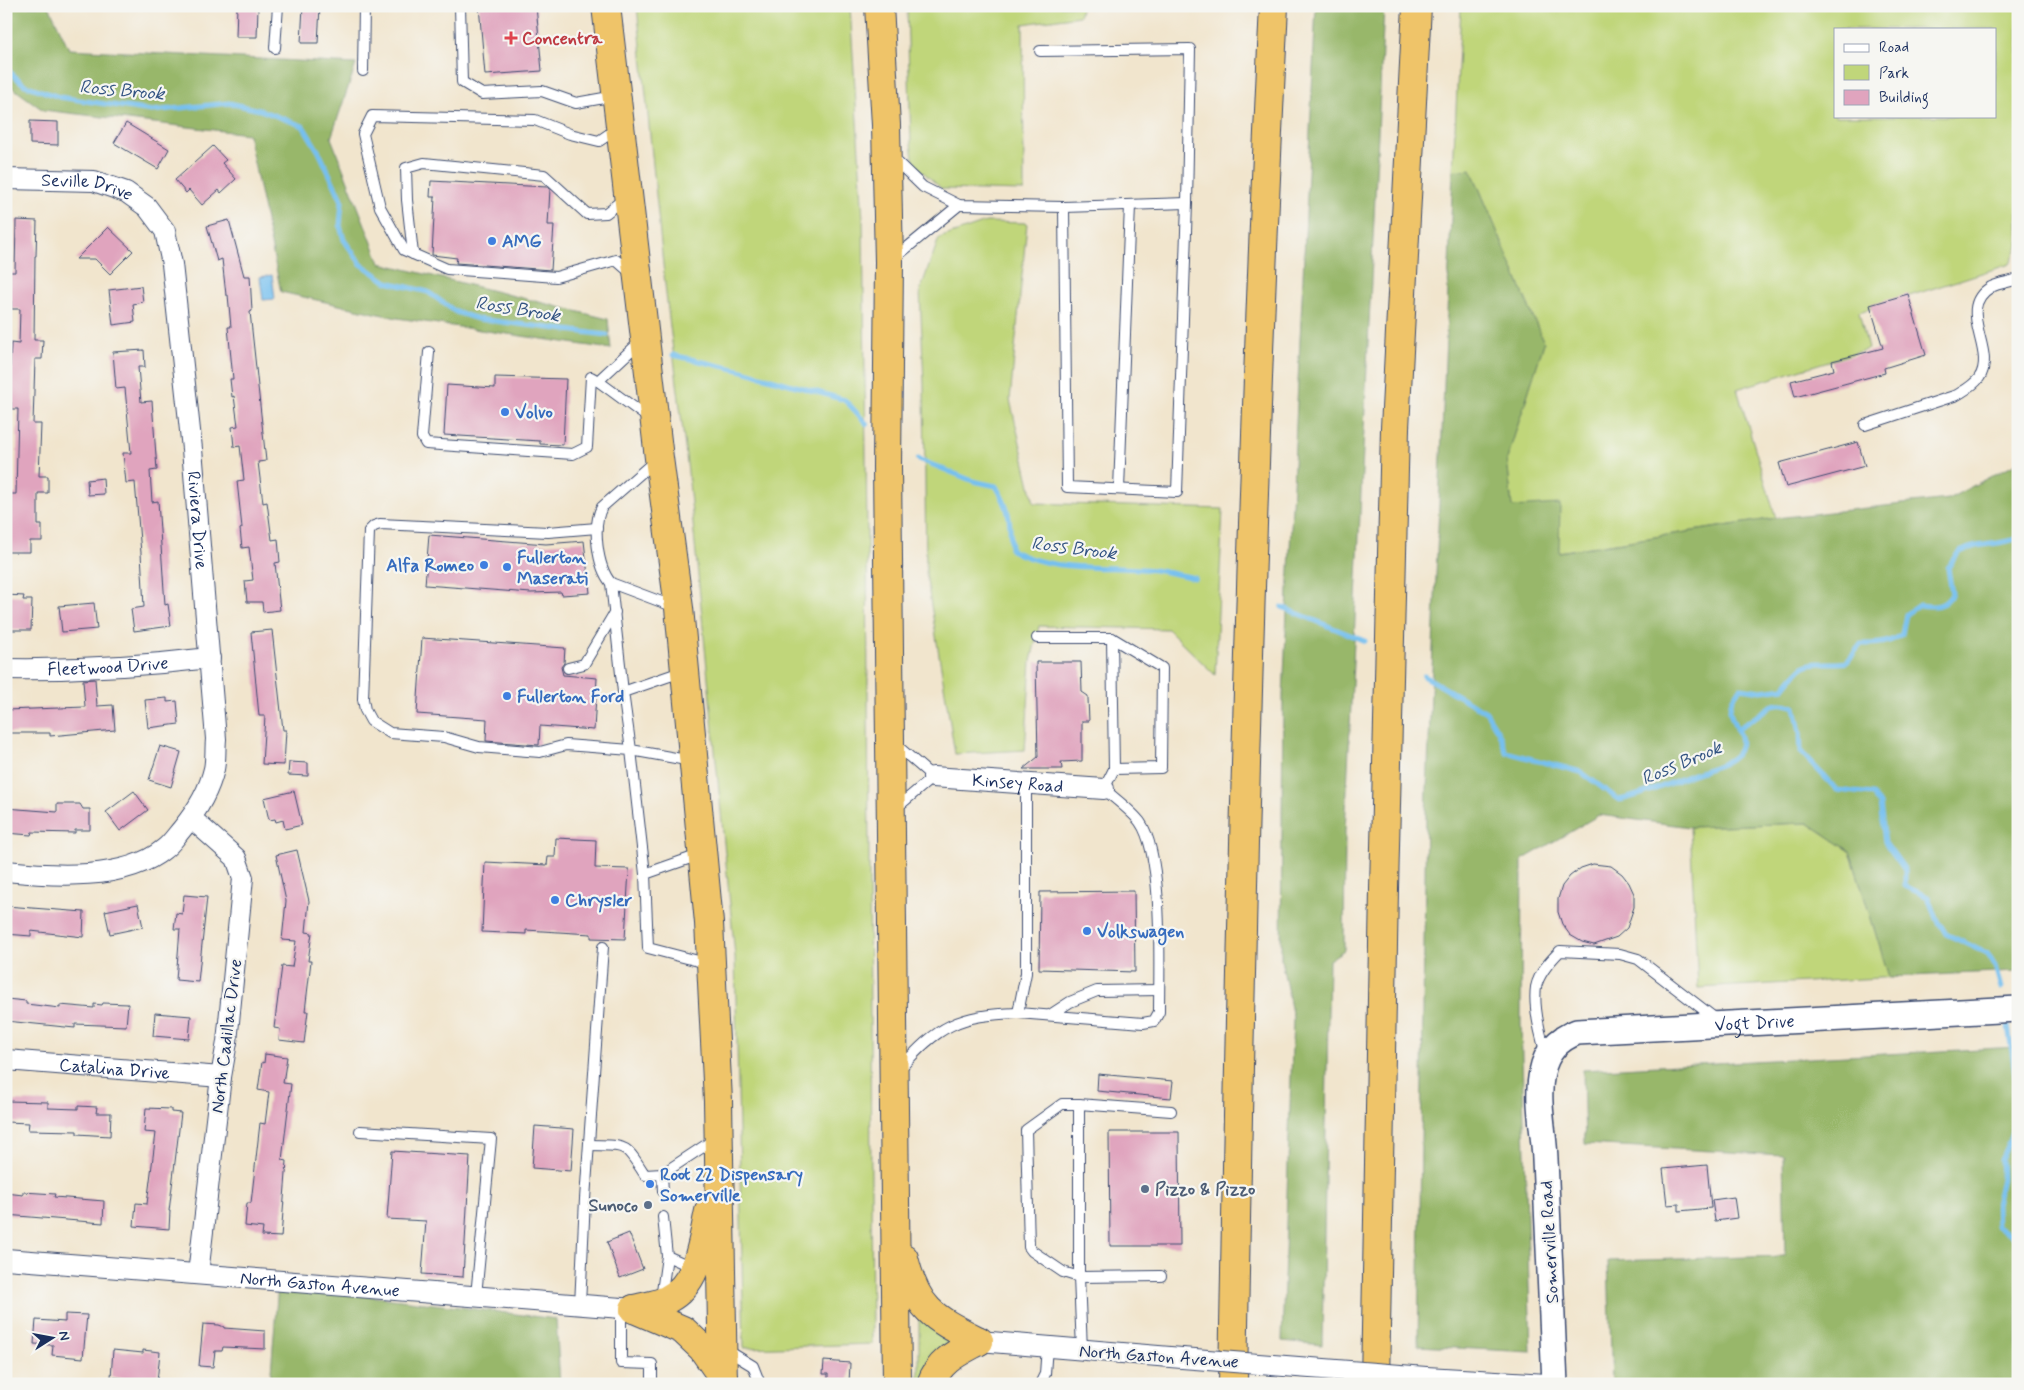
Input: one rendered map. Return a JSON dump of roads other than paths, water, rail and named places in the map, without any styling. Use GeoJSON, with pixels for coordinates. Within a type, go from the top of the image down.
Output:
{"type":"FeatureCollection","features":[{"type":"Feature","properties":{"kind":"highway"},"geometry":{"type":"LineString","coordinates":[[606,6],[659,458],[679,608],[703,854],[711,964],[719,1150],[722,1348],[720,1381]]}},
{"type":"Feature","properties":{"kind":"highway"},"geometry":{"type":"LineString","coordinates":[[879,6],[886,125]]}},
{"type":"Feature","properties":{"kind":"highway"},"geometry":{"type":"LineString","coordinates":[[895,6],[890,47],[886,152],[890,262],[887,476],[897,1384]]}},
{"type":"Feature","properties":{"kind":"highway"},"geometry":{"type":"LineString","coordinates":[[1233,1384],[1243,830],[1257,392],[1274,6]]}},
{"type":"Feature","properties":{"kind":"highway"},"geometry":{"type":"LineString","coordinates":[[1375,1384],[1395,428],[1417,6]]}},
{"type":"Feature","properties":{"kind":"highway"},"geometry":{"type":"LineString","coordinates":[[627,1308],[660,1303],[675,1295],[684,1286],[695,1268],[700,1252],[719,1150]]}},
{"type":"Feature","properties":{"kind":"highway"},"geometry":{"type":"LineString","coordinates":[[896,1222],[908,1275],[920,1301],[926,1309],[945,1324],[980,1341]]}},
{"type":"Feature","properties":{"kind":"highway"},"geometry":{"type":"LineString","coordinates":[[627,1308],[683,1330],[702,1348],[720,1381]]}},
{"type":"Feature","properties":{"kind":"highway"},"geometry":{"type":"LineString","coordinates":[[930,1384],[941,1365],[948,1358],[980,1341]]}},
{"type":"Feature","properties":{"kind":"street","name":"Seville Drive"},"geometry":{"type":"LineString","coordinates":[[6,178],[94,181],[126,192],[147,207],[157,220]]}},
{"type":"Feature","properties":{"kind":"street","name":"Riviera Drive"},"geometry":{"type":"LineString","coordinates":[[6,871],[71,876],[94,874],[128,866],[149,858],[165,849],[192,818],[205,795],[214,769],[216,739],[192,449],[172,264],[165,231],[157,220]]}},
{"type":"Feature","properties":{"kind":"street","name":"Fleetwood Drive"},"geometry":{"type":"LineString","coordinates":[[6,669],[147,665],[210,658]]}},
{"type":"Feature","properties":{"kind":"street","name":"Kinsey Road"},"geometry":{"type":"LineString","coordinates":[[933,777],[1104,788]]}},
{"type":"Feature","properties":{"kind":"street","name":"North Cadillac Drive"},"geometry":{"type":"LineString","coordinates":[[192,818],[236,858],[243,878],[227,1042],[221,1077],[198,1274]]}},
{"type":"Feature","properties":{"kind":"street","name":"Vogt Drive"},"geometry":{"type":"LineString","coordinates":[[1540,1100],[1541,1073],[1546,1056],[1564,1036],[1577,1032],[2018,1009]]}},
{"type":"Feature","properties":{"kind":"street","name":"Catalina Drive"},"geometry":{"type":"LineString","coordinates":[[6,1060],[221,1077]]}},
{"type":"Feature","properties":{"kind":"street","name":"Somerville Road"},"geometry":{"type":"LineString","coordinates":[[1540,1100],[1545,1147],[1556,1384]]}},
{"type":"Feature","properties":{"kind":"street","name":"North Gaston Avenue"},"geometry":{"type":"LineString","coordinates":[[6,1259],[627,1308]]}},
{"type":"Feature","properties":{"kind":"street","name":"North Gaston Avenue"},"geometry":{"type":"LineString","coordinates":[[980,1341],[1182,1358],[1547,1384]]}},
{"type":"Feature","properties":{"kind":"lane"},"geometry":{"type":"LineString","coordinates":[[275,48],[278,6]]}},
{"type":"Feature","properties":{"kind":"lane"},"geometry":{"type":"LineString","coordinates":[[363,71],[364,6]]}},
{"type":"Feature","properties":{"kind":"lane"},"geometry":{"type":"LineString","coordinates":[[460,6],[462,82],[482,94],[542,91],[576,103],[616,96]]}},
{"type":"Feature","properties":{"kind":"lane"},"geometry":{"type":"LineString","coordinates":[[1040,51],[1190,49],[1187,203],[1177,492],[1067,487],[1064,207]]}},
{"type":"Feature","properties":{"kind":"lane"},"geometry":{"type":"LineString","coordinates":[[619,128],[599,141],[570,134],[535,120],[372,116],[364,134],[380,207],[404,250],[447,269],[556,277],[616,260],[639,280]]}},
{"type":"Feature","properties":{"kind":"lane"},"geometry":{"type":"LineString","coordinates":[[886,152],[923,187],[959,205],[1064,207],[1187,203]]}},
{"type":"Feature","properties":{"kind":"lane"},"geometry":{"type":"LineString","coordinates":[[413,254],[407,200],[406,168],[424,163],[544,174],[587,214],[606,213],[628,196]]}},
{"type":"Feature","properties":{"kind":"lane"},"geometry":{"type":"LineString","coordinates":[[890,262],[959,205]]}},
{"type":"Feature","properties":{"kind":"lane"},"geometry":{"type":"LineString","coordinates":[[1118,489],[1130,205]]}},
{"type":"Feature","properties":{"kind":"lane"},"geometry":{"type":"LineString","coordinates":[[1864,425],[1957,395],[1970,387],[1980,377],[1983,363],[1982,344],[1975,318],[1977,304],[1982,295],[1992,287],[2018,279]]}},
{"type":"Feature","properties":{"kind":"lane"},"geometry":{"type":"LineString","coordinates":[[598,381],[645,337]]}},
{"type":"Feature","properties":{"kind":"lane"},"geometry":{"type":"LineString","coordinates":[[429,352],[422,437],[426,444],[573,454],[587,447],[591,377],[655,422]]}},
{"type":"Feature","properties":{"kind":"lane"},"geometry":{"type":"LineString","coordinates":[[659,458],[602,507],[598,515],[597,528],[600,563],[606,577],[611,582],[679,608]]}},
{"type":"Feature","properties":{"kind":"lane"},"geometry":{"type":"LineString","coordinates":[[597,528],[548,532],[380,524],[374,526],[369,531],[365,710],[371,721],[390,732],[444,736],[479,747],[540,752],[566,745],[631,750],[694,762]]}},
{"type":"Feature","properties":{"kind":"lane"},"geometry":{"type":"LineString","coordinates":[[611,582],[645,874],[648,948],[711,964]]}},
{"type":"Feature","properties":{"kind":"lane"},"geometry":{"type":"LineString","coordinates":[[568,668],[584,664],[616,612]]}},
{"type":"Feature","properties":{"kind":"lane"},"geometry":{"type":"LineString","coordinates":[[1037,638],[1112,638],[1162,668],[1162,768],[1114,769]]}},
{"type":"Feature","properties":{"kind":"lane"},"geometry":{"type":"LineString","coordinates":[[893,1076],[915,1051],[955,1022],[986,1014],[1018,1013],[1151,1022],[1158,1015],[1157,900],[1151,845],[1140,822],[1104,788],[1114,769],[1112,638]]}},
{"type":"Feature","properties":{"kind":"lane"},"geometry":{"type":"LineString","coordinates":[[623,692],[685,671]]}},
{"type":"Feature","properties":{"kind":"lane"},"geometry":{"type":"LineString","coordinates":[[890,738],[933,777],[890,813]]}},
{"type":"Feature","properties":{"kind":"lane"},"geometry":{"type":"LineString","coordinates":[[1018,1013],[1026,973],[1026,784]]}},
{"type":"Feature","properties":{"kind":"lane"},"geometry":{"type":"LineString","coordinates":[[645,874],[703,854]]}},
{"type":"Feature","properties":{"kind":"lane"},"geometry":{"type":"LineString","coordinates":[[580,1305],[603,947]]}},
{"type":"Feature","properties":{"kind":"lane"},"geometry":{"type":"LineString","coordinates":[[1546,1056],[1537,1014],[1536,986],[1548,963],[1560,951],[1620,954],[1638,959],[1724,1025]]}},
{"type":"Feature","properties":{"kind":"lane"},"geometry":{"type":"LineString","coordinates":[[1050,1015],[1070,1002],[1097,991],[1159,990]]}},
{"type":"Feature","properties":{"kind":"lane"},"geometry":{"type":"LineString","coordinates":[[1162,1276],[1079,1277],[1063,1272],[1032,1252],[1029,1246],[1026,1130],[1062,1104],[1171,1111]]}},
{"type":"Feature","properties":{"kind":"lane"},"geometry":{"type":"LineString","coordinates":[[1079,1104],[1079,1277],[1082,1350]]}},
{"type":"Feature","properties":{"kind":"lane"},"geometry":{"type":"LineString","coordinates":[[360,1131],[490,1140],[476,1296]]}},
{"type":"Feature","properties":{"kind":"lane"},"geometry":{"type":"LineString","coordinates":[[589,1145],[620,1146],[629,1150],[645,1175],[662,1174],[719,1150]]}},
{"type":"Feature","properties":{"kind":"lane"},"geometry":{"type":"LineString","coordinates":[[662,1174],[663,1191]]}},
{"type":"Feature","properties":{"kind":"lane"},"geometry":{"type":"LineString","coordinates":[[660,1303],[667,1256],[663,1217]]}},
{"type":"Feature","properties":{"kind":"lane"},"geometry":{"type":"LineString","coordinates":[[667,1256],[695,1268]]}},
{"type":"Feature","properties":{"kind":"lane"},"geometry":{"type":"LineString","coordinates":[[627,1308],[621,1363],[652,1364],[652,1384]]}},
{"type":"Feature","properties":{"kind":"lane"},"geometry":{"type":"LineString","coordinates":[[1040,1384],[1045,1374],[1047,1346]]}},
{"type":"Feature","properties":{"kind":"lane"},"geometry":{"type":"LineString","coordinates":[[722,1348],[753,1366],[760,1384]]}},
{"type":"Feature","properties":{"kind":"lane"},"geometry":{"type":"LineString","coordinates":[[1045,1374],[1050,1384]]}},
{"type":"Feature","properties":{"kind":"water"},"geometry":{"type":"Polygon","coordinates":[[[272,275],[275,299],[263,300],[260,277],[272,275]]]}},
{"type":"Feature","properties":{"kind":"waterway","name":"Ross Brook"},"geometry":{"type":"LineString","coordinates":[[6,69],[25,85],[59,97],[152,111],[229,103],[260,110],[303,126],[319,152],[342,201],[340,226],[344,240],[361,264],[387,282],[428,292],[456,312],[478,319],[607,335]]}},
{"type":"Feature","properties":{"kind":"waterway","name":"Ross Brook"},"geometry":{"type":"LineString","coordinates":[[673,355],[743,371],[845,400],[867,424]]}},
{"type":"Feature","properties":{"kind":"waterway","name":"Ross Brook"},"geometry":{"type":"LineString","coordinates":[[918,459],[973,481],[996,486],[1005,502],[1009,516],[1011,550],[1027,557],[1062,565],[1154,570],[1195,578]]}},
{"type":"Feature","properties":{"kind":"waterway","name":"Ross Brook"},"geometry":{"type":"LineString","coordinates":[[1424,676],[1486,712],[1499,733],[1506,752],[1581,772],[1619,800],[1628,798],[1716,766],[1734,756],[1739,750],[1741,740],[1730,713],[1730,706],[1733,697],[1741,688],[1761,691],[1784,688],[1798,671],[1807,665],[1847,662],[1861,644],[1883,643],[1892,640],[1902,634],[1906,614],[1919,605],[1938,606],[1949,599],[1952,594],[1948,568],[1958,553],[1974,547],[2018,538]]}},
{"type":"Feature","properties":{"kind":"waterway","name":"Ross Brook"},"geometry":{"type":"LineString","coordinates":[[1282,607],[1365,641]]}},
{"type":"Feature","properties":{"kind":"waterway"},"geometry":{"type":"LineString","coordinates":[[1736,729],[1772,705],[1782,704],[1795,707],[1800,732],[1801,752],[1837,790],[1872,794],[1880,804],[1885,842],[1905,870],[1905,886],[1928,897],[1935,916],[1946,934],[1987,953],[1995,966],[2001,988]]}},
{"type":"Feature","properties":{"kind":"waterway"},"geometry":{"type":"LineString","coordinates":[[2008,1026],[2017,1085],[2016,1119],[2001,1159],[2002,1178],[1996,1205],[1997,1226],[2018,1239]]}},
{"type":"Feature","properties":{"kind":"place","name":"Concentra"},"geometry":{"type":"Point","coordinates":[511,38]}},
{"type":"Feature","properties":{"kind":"place","name":"AMG"},"geometry":{"type":"Point","coordinates":[492,241]}},
{"type":"Feature","properties":{"kind":"place","name":"Volvo"},"geometry":{"type":"Point","coordinates":[505,412]}},
{"type":"Feature","properties":{"kind":"place","name":"Alfa Romeo"},"geometry":{"type":"Point","coordinates":[484,565]}},
{"type":"Feature","properties":{"kind":"place","name":"Fullerton Maserati"},"geometry":{"type":"Point","coordinates":[507,567]}},
{"type":"Feature","properties":{"kind":"place","name":"Fullerton Ford"},"geometry":{"type":"Point","coordinates":[507,696]}},
{"type":"Feature","properties":{"kind":"place","name":"Chrysler"},"geometry":{"type":"Point","coordinates":[555,900]}},
{"type":"Feature","properties":{"kind":"place","name":"Volkswagen"},"geometry":{"type":"Point","coordinates":[1087,931]}},
{"type":"Feature","properties":{"kind":"place","name":"Root 22 Dispensary Somerville"},"geometry":{"type":"Point","coordinates":[650,1184]}},
{"type":"Feature","properties":{"kind":"place","name":"Pizzo & Pizzo"},"geometry":{"type":"Point","coordinates":[1145,1189]}},
{"type":"Feature","properties":{"kind":"place","name":"Sunoco"},"geometry":{"type":"Point","coordinates":[648,1205]}}]}
